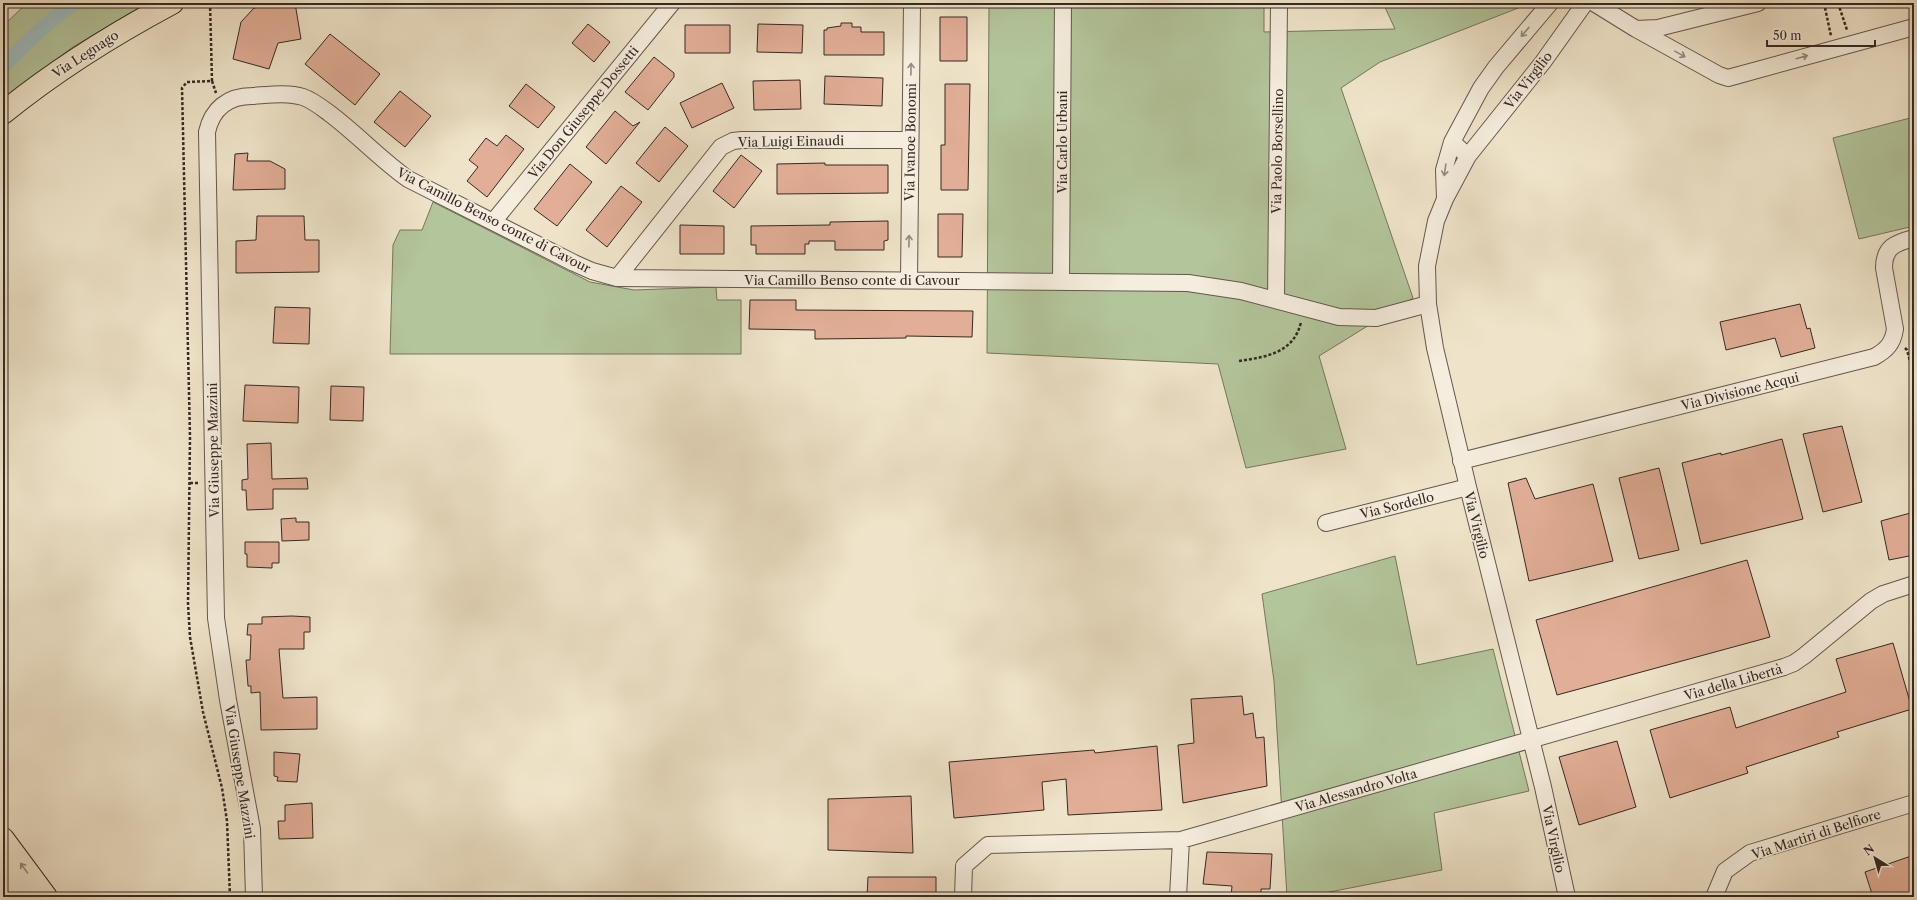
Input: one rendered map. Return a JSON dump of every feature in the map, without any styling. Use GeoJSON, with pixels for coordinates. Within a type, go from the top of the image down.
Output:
{"type":"FeatureCollection","features":[{"type":"Feature","properties":{"kind":"main road","name":"Via Legnago"},"geometry":{"type":"LineString","coordinates":[[3,113],[55,73],[87,51],[128,26],[172,3]]}},
{"type":"Feature","properties":{"kind":"main road"},"geometry":{"type":"LineString","coordinates":[[3,839],[46,897]]}},
{"type":"Feature","properties":{"kind":"main road"},"geometry":{"type":"LineString","coordinates":[[3,871],[26,897]]}},
{"type":"Feature","properties":{"kind":"street","name":"Via Don Giuseppe Dossetti"},"geometry":{"type":"LineString","coordinates":[[494,222],[672,3]]}},
{"type":"Feature","properties":{"kind":"street","name":"Via Ivanoe Bonomi"},"geometry":{"type":"LineString","coordinates":[[909,280],[912,3]]}},
{"type":"Feature","properties":{"kind":"street","name":"Via Carlo Urbani"},"geometry":{"type":"LineString","coordinates":[[1061,282],[1063,3]]}},
{"type":"Feature","properties":{"kind":"street","name":"Via Paolo Borsellino"},"geometry":{"type":"LineString","coordinates":[[1276,299],[1279,3]]}},
{"type":"Feature","properties":{"kind":"street"},"geometry":{"type":"LineString","coordinates":[[1445,199],[1444,170],[1452,142],[1481,88],[1496,67],[1550,3]]}},
{"type":"Feature","properties":{"kind":"street","name":"Via Virgilio"},"geometry":{"type":"LineString","coordinates":[[1567,897],[1531,740],[1435,348],[1428,304],[1427,266],[1436,221],[1445,199],[1468,156],[1543,62],[1585,3]]}},
{"type":"Feature","properties":{"kind":"street"},"geometry":{"type":"LineString","coordinates":[[1594,3],[1636,30],[1657,34],[1719,75],[1728,78],[1914,26]]}},
{"type":"Feature","properties":{"kind":"street"},"geometry":{"type":"LineString","coordinates":[[1657,34],[1758,3]]}},
{"type":"Feature","properties":{"kind":"street","name":"Via Giuseppe Mazzini"},"geometry":{"type":"LineString","coordinates":[[254,897],[252,829],[228,700],[216,618],[207,132],[210,120],[220,106],[242,96],[288,95],[304,97],[319,106]]}},
{"type":"Feature","properties":{"kind":"street","name":"Via Camillo Benso conte di Cavour"},"geometry":{"type":"LineString","coordinates":[[319,106],[336,118],[393,168],[408,179],[574,263],[592,271],[617,278],[1188,283],[1223,287],[1276,299],[1339,318],[1376,318],[1428,304]]}},
{"type":"Feature","properties":{"kind":"street","name":"Via Luigi Einaudi"},"geometry":{"type":"LineString","coordinates":[[617,278],[721,147],[733,141],[910,140]]}},
{"type":"Feature","properties":{"kind":"street"},"geometry":{"type":"LineString","coordinates":[[1452,142],[1468,156]]}},
{"type":"Feature","properties":{"kind":"street"},"geometry":{"type":"LineString","coordinates":[[1894,338],[1895,319],[1884,268],[1884,259],[1887,251],[1894,244],[1914,238]]}},
{"type":"Feature","properties":{"kind":"street","name":"Via Divisione Acqui"},"geometry":{"type":"LineString","coordinates":[[1462,461],[1874,357],[1889,346],[1894,338]]}},
{"type":"Feature","properties":{"kind":"street","name":"Via Sordello"},"geometry":{"type":"LineString","coordinates":[[1326,523],[1468,487]]}},
{"type":"Feature","properties":{"kind":"street","name":"Via della Libertà"},"geometry":{"type":"LineString","coordinates":[[1531,740],[1784,667],[1804,656],[1871,601],[1883,594],[1914,584]]}},
{"type":"Feature","properties":{"kind":"street","name":"Via Alessandro Volta"},"geometry":{"type":"LineString","coordinates":[[963,897],[964,866],[988,844],[1181,840],[1531,740]]}},
{"type":"Feature","properties":{"kind":"street","name":"Via Martiri di Belfiore"},"geometry":{"type":"LineString","coordinates":[[1714,897],[1725,871],[1750,853],[1914,803]]}},
{"type":"Feature","properties":{"kind":"street"},"geometry":{"type":"LineString","coordinates":[[1178,897],[1181,840]]}},
{"type":"Feature","properties":{"kind":"path"},"geometry":{"type":"LineString","coordinates":[[1824,3],[1834,48]]}},
{"type":"Feature","properties":{"kind":"path"},"geometry":{"type":"LineString","coordinates":[[1838,3],[1851,44]]}},
{"type":"Feature","properties":{"kind":"path"},"geometry":{"type":"LineString","coordinates":[[1894,338],[1907,350],[1914,376]]}},
{"type":"Feature","properties":{"kind":"green space"},"geometry":{"type":"Polygon","coordinates":[[[27,3],[147,3],[73,47],[3,99],[3,26],[27,3]]]}},
{"type":"Feature","properties":{"kind":"green space"},"geometry":{"type":"Polygon","coordinates":[[[989,3],[1264,3],[1264,32],[1395,29],[1383,3],[1531,3],[1380,62],[1341,88],[1413,298],[1319,356],[1346,449],[1246,468],[1218,364],[987,353],[989,3]]]}},
{"type":"Feature","properties":{"kind":"green space"},"geometry":{"type":"Polygon","coordinates":[[[1914,117],[1914,226],[1859,239],[1833,138],[1914,117]]]}},
{"type":"Feature","properties":{"kind":"green space"},"geometry":{"type":"Polygon","coordinates":[[[433,202],[590,282],[634,290],[716,287],[717,300],[741,300],[741,354],[390,354],[393,245],[400,230],[422,230],[433,202]]]}},
{"type":"Feature","properties":{"kind":"green space"},"geometry":{"type":"Polygon","coordinates":[[[1395,556],[1417,665],[1493,649],[1529,791],[1434,813],[1442,870],[1304,897],[1287,897],[1274,681],[1262,594],[1395,556]]]}},
{"type":"Feature","properties":{"kind":"building"},"geometry":{"type":"Polygon","coordinates":[[[281,3],[295,3],[301,39],[278,43],[269,69],[233,59],[241,22],[254,8],[281,3]]]}},
{"type":"Feature","properties":{"kind":"building"},"geometry":{"type":"Polygon","coordinates":[[[940,17],[967,17],[967,61],[940,61],[940,17]]]}},
{"type":"Feature","properties":{"kind":"building"},"geometry":{"type":"Polygon","coordinates":[[[841,23],[852,23],[852,27],[861,27],[861,32],[884,32],[884,55],[824,55],[824,30],[827,30],[827,28],[841,26],[841,23]]]}},
{"type":"Feature","properties":{"kind":"building"},"geometry":{"type":"Polygon","coordinates":[[[588,24],[610,42],[594,62],[572,43],[588,24]]]}},
{"type":"Feature","properties":{"kind":"building"},"geometry":{"type":"Polygon","coordinates":[[[758,24],[803,25],[802,53],[757,52],[758,24]]]}},
{"type":"Feature","properties":{"kind":"building"},"geometry":{"type":"Polygon","coordinates":[[[685,25],[730,25],[730,53],[685,53],[685,25]]]}},
{"type":"Feature","properties":{"kind":"building"},"geometry":{"type":"Polygon","coordinates":[[[330,34],[380,74],[355,105],[305,64],[330,34]]]}},
{"type":"Feature","properties":{"kind":"building"},"geometry":{"type":"Polygon","coordinates":[[[654,57],[674,73],[674,77],[648,110],[625,92],[654,57]]]}},
{"type":"Feature","properties":{"kind":"building"},"geometry":{"type":"Polygon","coordinates":[[[825,76],[883,78],[882,106],[824,104],[825,76]]]}},
{"type":"Feature","properties":{"kind":"building"},"geometry":{"type":"Polygon","coordinates":[[[800,80],[801,109],[754,110],[753,81],[800,80]]]}},
{"type":"Feature","properties":{"kind":"building"},"geometry":{"type":"Polygon","coordinates":[[[722,83],[734,108],[692,128],[680,103],[722,83]]]}},
{"type":"Feature","properties":{"kind":"building"},"geometry":{"type":"Polygon","coordinates":[[[526,84],[555,107],[538,128],[509,106],[526,84]]]}},
{"type":"Feature","properties":{"kind":"building"},"geometry":{"type":"Polygon","coordinates":[[[945,84],[970,84],[968,190],[941,190],[941,145],[945,145],[945,84]]]}},
{"type":"Feature","properties":{"kind":"building"},"geometry":{"type":"Polygon","coordinates":[[[400,91],[431,116],[405,147],[374,122],[400,91]]]}},
{"type":"Feature","properties":{"kind":"building"},"geometry":{"type":"Polygon","coordinates":[[[615,111],[633,126],[640,122],[606,164],[586,147],[615,111]]]}},
{"type":"Feature","properties":{"kind":"building"},"geometry":{"type":"Polygon","coordinates":[[[665,127],[688,146],[659,182],[636,163],[665,127]]]}},
{"type":"Feature","properties":{"kind":"building"},"geometry":{"type":"Polygon","coordinates":[[[506,135],[524,149],[487,197],[467,181],[478,167],[469,160],[486,138],[497,146],[506,135]]]}},
{"type":"Feature","properties":{"kind":"building"},"geometry":{"type":"Polygon","coordinates":[[[248,153],[247,161],[270,161],[285,169],[285,189],[233,190],[235,154],[248,153]]]}},
{"type":"Feature","properties":{"kind":"building"},"geometry":{"type":"Polygon","coordinates":[[[741,155],[762,171],[734,208],[713,191],[741,155]]]}},
{"type":"Feature","properties":{"kind":"building"},"geometry":{"type":"Polygon","coordinates":[[[825,163],[825,165],[888,165],[888,193],[777,194],[777,164],[825,163]]]}},
{"type":"Feature","properties":{"kind":"building"},"geometry":{"type":"Polygon","coordinates":[[[570,164],[592,182],[557,226],[534,209],[570,164]]]}},
{"type":"Feature","properties":{"kind":"building"},"geometry":{"type":"Polygon","coordinates":[[[621,186],[642,202],[607,247],[586,230],[621,186]]]}},
{"type":"Feature","properties":{"kind":"building"},"geometry":{"type":"Polygon","coordinates":[[[938,214],[963,214],[962,257],[938,257],[938,214]]]}},
{"type":"Feature","properties":{"kind":"building"},"geometry":{"type":"Polygon","coordinates":[[[257,216],[304,216],[305,240],[319,240],[319,272],[236,273],[236,241],[256,240],[257,216]]]}},
{"type":"Feature","properties":{"kind":"building"},"geometry":{"type":"Polygon","coordinates":[[[888,221],[888,240],[884,241],[884,250],[835,250],[835,241],[809,241],[809,244],[805,244],[805,254],[756,254],[756,245],[751,245],[751,226],[830,225],[830,222],[888,221]]]}},
{"type":"Feature","properties":{"kind":"building"},"geometry":{"type":"Polygon","coordinates":[[[680,225],[724,226],[724,254],[680,254],[680,225]]]}},
{"type":"Feature","properties":{"kind":"building"},"geometry":{"type":"Polygon","coordinates":[[[750,300],[796,300],[796,310],[973,311],[972,337],[906,336],[906,338],[815,339],[815,330],[749,329],[750,300]]]}},
{"type":"Feature","properties":{"kind":"building"},"geometry":{"type":"Polygon","coordinates":[[[1800,304],[1807,329],[1810,328],[1815,348],[1781,357],[1775,338],[1726,350],[1720,322],[1800,304]]]}},
{"type":"Feature","properties":{"kind":"building"},"geometry":{"type":"Polygon","coordinates":[[[275,307],[310,308],[309,344],[273,343],[275,307]]]}},
{"type":"Feature","properties":{"kind":"building"},"geometry":{"type":"Polygon","coordinates":[[[245,385],[299,387],[298,423],[243,421],[245,385]]]}},
{"type":"Feature","properties":{"kind":"building"},"geometry":{"type":"Polygon","coordinates":[[[331,386],[364,387],[363,421],[330,420],[331,386]]]}},
{"type":"Feature","properties":{"kind":"building"},"geometry":{"type":"Polygon","coordinates":[[[1842,426],[1862,502],[1823,512],[1803,434],[1842,426]]]}},
{"type":"Feature","properties":{"kind":"building"},"geometry":{"type":"Polygon","coordinates":[[[1782,439],[1803,519],[1701,544],[1682,463],[1721,453],[1721,455],[1782,439]]]}},
{"type":"Feature","properties":{"kind":"building"},"geometry":{"type":"Polygon","coordinates":[[[271,443],[272,479],[307,478],[308,489],[273,489],[273,509],[247,510],[246,490],[242,490],[242,480],[248,479],[247,444],[271,443]]]}},
{"type":"Feature","properties":{"kind":"building"},"geometry":{"type":"Polygon","coordinates":[[[1659,468],[1679,550],[1639,559],[1619,478],[1659,468]]]}},
{"type":"Feature","properties":{"kind":"building"},"geometry":{"type":"Polygon","coordinates":[[[1526,478],[1535,499],[1593,484],[1613,561],[1529,581],[1508,483],[1526,478]]]}},
{"type":"Feature","properties":{"kind":"building"},"geometry":{"type":"Polygon","coordinates":[[[1914,512],[1914,555],[1889,560],[1881,521],[1914,512]]]}},
{"type":"Feature","properties":{"kind":"building"},"geometry":{"type":"Polygon","coordinates":[[[296,518],[296,522],[309,522],[309,540],[282,541],[281,519],[296,518]]]}},
{"type":"Feature","properties":{"kind":"building"},"geometry":{"type":"Polygon","coordinates":[[[245,542],[279,542],[279,563],[272,563],[272,568],[247,567],[245,542]]]}},
{"type":"Feature","properties":{"kind":"building"},"geometry":{"type":"Polygon","coordinates":[[[1747,560],[1770,637],[1557,695],[1536,620],[1747,560]]]}},
{"type":"Feature","properties":{"kind":"building"},"geometry":{"type":"Polygon","coordinates":[[[262,617],[310,617],[310,632],[304,632],[304,649],[279,649],[283,698],[317,697],[317,729],[261,730],[260,692],[251,693],[251,686],[248,686],[246,660],[250,660],[251,635],[247,635],[248,624],[262,624],[262,617]]]}},
{"type":"Feature","properties":{"kind":"building"},"geometry":{"type":"Polygon","coordinates":[[[1893,643],[1912,709],[1837,732],[1839,737],[1746,767],[1748,773],[1670,798],[1650,730],[1730,707],[1736,728],[1846,692],[1836,659],[1893,643]]]}},
{"type":"Feature","properties":{"kind":"building"},"geometry":{"type":"Polygon","coordinates":[[[1242,696],[1244,715],[1253,713],[1256,738],[1264,737],[1267,786],[1183,803],[1178,745],[1194,743],[1191,699],[1242,696]]]}},
{"type":"Feature","properties":{"kind":"building"},"geometry":{"type":"Polygon","coordinates":[[[1617,741],[1636,807],[1579,825],[1559,757],[1617,741]]]}},
{"type":"Feature","properties":{"kind":"building"},"geometry":{"type":"Polygon","coordinates":[[[1157,746],[1162,810],[1068,815],[1066,779],[1042,782],[1044,810],[954,818],[949,762],[1094,750],[1095,753],[1157,746]]]}},
{"type":"Feature","properties":{"kind":"building"},"geometry":{"type":"Polygon","coordinates":[[[274,752],[300,754],[297,782],[277,781],[278,777],[274,776],[274,752]]]}},
{"type":"Feature","properties":{"kind":"building"},"geometry":{"type":"Polygon","coordinates":[[[911,796],[913,853],[828,850],[828,799],[911,796]]]}},
{"type":"Feature","properties":{"kind":"building"},"geometry":{"type":"Polygon","coordinates":[[[312,803],[313,838],[279,839],[278,821],[285,821],[285,805],[312,803]]]}},
{"type":"Feature","properties":{"kind":"building"},"geometry":{"type":"Polygon","coordinates":[[[1207,852],[1272,854],[1270,889],[1261,889],[1261,897],[1231,897],[1232,886],[1203,884],[1207,852]]]}},
{"type":"Feature","properties":{"kind":"building"},"geometry":{"type":"Polygon","coordinates":[[[1914,855],[1914,897],[1873,897],[1865,872],[1914,855]]]}},
{"type":"Feature","properties":{"kind":"building"},"geometry":{"type":"Polygon","coordinates":[[[868,877],[936,877],[936,897],[867,897],[868,877]]]}},
{"type":"Feature","properties":{"kind":"waterway"},"geometry":{"type":"LineString","coordinates":[[3,66],[46,25],[75,3]]}}]}
